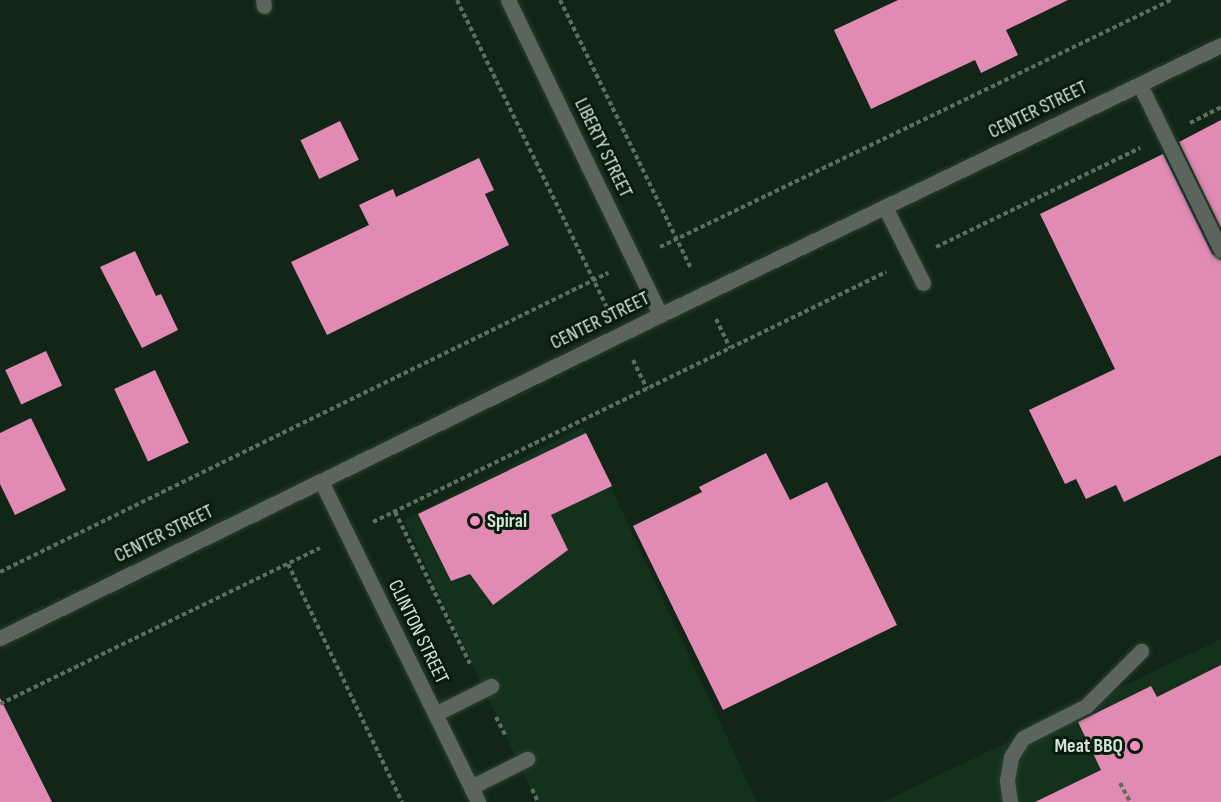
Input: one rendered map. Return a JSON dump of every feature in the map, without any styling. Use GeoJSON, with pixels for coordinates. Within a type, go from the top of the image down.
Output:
{"type":"FeatureCollection","features":[{"type":"Feature","properties":{"kind":"street","name":"LIBERTY STREET"},"geometry":{"type":"LineString","coordinates":[[508,0],[660,315]]}},
{"type":"Feature","properties":{"kind":"street","name":"CENTER STREET"},"geometry":{"type":"LineString","coordinates":[[0,638],[660,315],[1221,45]]}},
{"type":"Feature","properties":{"kind":"street"},"geometry":{"type":"LineString","coordinates":[[1140,85],[1221,250]]}},
{"type":"Feature","properties":{"kind":"street"},"geometry":{"type":"LineString","coordinates":[[885,207],[923,283]]}},
{"type":"Feature","properties":{"kind":"street","name":"CLINTON STREET"},"geometry":{"type":"LineString","coordinates":[[321,481],[478,802]]}},
{"type":"Feature","properties":{"kind":"street"},"geometry":{"type":"LineString","coordinates":[[1010,802],[1007,780],[1011,757],[1023,738],[1086,706],[1141,651]]}},
{"type":"Feature","properties":{"kind":"street"},"geometry":{"type":"LineString","coordinates":[[435,714],[487,688]]}},
{"type":"Feature","properties":{"kind":"street"},"geometry":{"type":"LineString","coordinates":[[471,787],[523,761]]}},
{"type":"Feature","properties":{"kind":"path"},"geometry":{"type":"LineString","coordinates":[[457,0],[647,389]]}},
{"type":"Feature","properties":{"kind":"path"},"geometry":{"type":"LineString","coordinates":[[560,0],[730,348]]}},
{"type":"Feature","properties":{"kind":"path"},"geometry":{"type":"LineString","coordinates":[[1,570],[1171,0]]}},
{"type":"Feature","properties":{"kind":"path"},"geometry":{"type":"LineString","coordinates":[[0,704],[1221,107]]}},
{"type":"Feature","properties":{"kind":"path"},"geometry":{"type":"LineString","coordinates":[[395,512],[523,761],[538,802]]}},
{"type":"Feature","properties":{"kind":"path"},"geometry":{"type":"LineString","coordinates":[[288,564],[402,802]]}},
{"type":"Feature","properties":{"kind":"path"},"geometry":{"type":"LineString","coordinates":[[1120,783],[1130,802]]}},
{"type":"Feature","properties":{"kind":"shaded area"},"geometry":{"type":"Polygon","coordinates":[[[583,427],[757,802],[537,802],[404,520],[583,427]]]}},
{"type":"Feature","properties":{"kind":"shaded area"},"geometry":{"type":"Polygon","coordinates":[[[1221,639],[1221,802],[883,802],[1221,639]]]}},
{"type":"Feature","properties":{"kind":"building"},"geometry":{"type":"Polygon","coordinates":[[[898,0],[1068,0],[1006,30],[1018,55],[981,73],[975,60],[871,109],[834,30],[898,0]]]}},
{"type":"Feature","properties":{"kind":"building"},"geometry":{"type":"Polygon","coordinates":[[[1221,120],[1221,228],[1179,142],[1221,120]]]}},
{"type":"Feature","properties":{"kind":"building"},"geometry":{"type":"Polygon","coordinates":[[[340,121],[359,160],[319,179],[300,140],[340,121]]]}},
{"type":"Feature","properties":{"kind":"building"},"geometry":{"type":"Polygon","coordinates":[[[1163,154],[1212,254],[1221,260],[1221,455],[1124,502],[1116,485],[1086,499],[1076,479],[1065,484],[1029,410],[1115,369],[1040,214],[1163,154]]]}},
{"type":"Feature","properties":{"kind":"building"},"geometry":{"type":"Polygon","coordinates":[[[479,158],[494,190],[485,194],[509,245],[327,335],[291,262],[369,225],[359,205],[393,189],[396,197],[479,158]]]}},
{"type":"Feature","properties":{"kind":"building"},"geometry":{"type":"Polygon","coordinates":[[[135,251],[156,296],[161,294],[178,330],[142,348],[100,267],[135,251]]]}},
{"type":"Feature","properties":{"kind":"building"},"geometry":{"type":"Polygon","coordinates":[[[46,351],[62,385],[21,404],[5,370],[46,351]]]}},
{"type":"Feature","properties":{"kind":"building"},"geometry":{"type":"Polygon","coordinates":[[[155,370],[189,443],[148,462],[114,389],[155,370]]]}},
{"type":"Feature","properties":{"kind":"building"},"geometry":{"type":"Polygon","coordinates":[[[31,418],[66,490],[15,515],[0,484],[0,433],[31,418]]]}},
{"type":"Feature","properties":{"kind":"building"},"geometry":{"type":"Polygon","coordinates":[[[586,433],[612,486],[551,515],[568,550],[493,605],[470,574],[451,581],[418,514],[586,433]]]}},
{"type":"Feature","properties":{"kind":"building"},"geometry":{"type":"Polygon","coordinates":[[[766,453],[790,500],[827,482],[897,625],[723,710],[633,526],[702,492],[699,487],[766,453]]]}},
{"type":"Feature","properties":{"kind":"building"},"geometry":{"type":"Polygon","coordinates":[[[1221,665],[1221,802],[1035,802],[1101,770],[1078,722],[1151,686],[1157,697],[1221,665]]]}},
{"type":"Feature","properties":{"kind":"building"},"geometry":{"type":"Polygon","coordinates":[[[0,698],[52,802],[0,802],[0,698]]]}},
{"type":"Feature","properties":{"kind":"place","name":"Spiral"},"geometry":{"type":"Point","coordinates":[475,521]}},
{"type":"Feature","properties":{"kind":"place","name":"Meat BBQ"},"geometry":{"type":"Point","coordinates":[1135,746]}}]}
